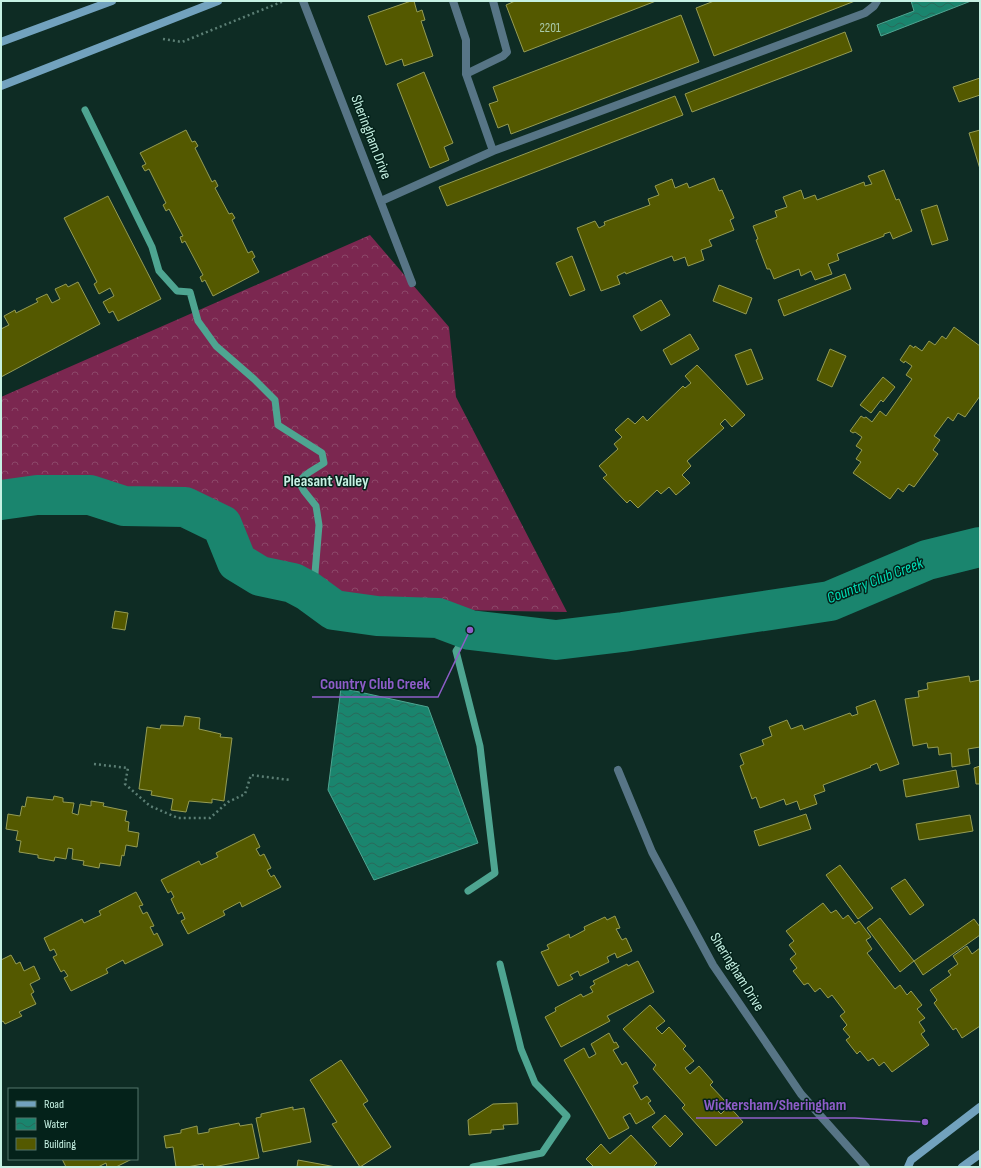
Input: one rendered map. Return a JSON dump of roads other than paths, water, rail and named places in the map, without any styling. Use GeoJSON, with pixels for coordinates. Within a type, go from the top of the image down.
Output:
{"type":"FeatureCollection","features":[{"type":"Feature","properties":{"kind":"main road"},"geometry":{"type":"LineString","coordinates":[[1,42],[112,1]]}},
{"type":"Feature","properties":{"kind":"main road"},"geometry":{"type":"LineString","coordinates":[[1,86],[218,1]]}},
{"type":"Feature","properties":{"kind":"main road"},"geometry":{"type":"LineString","coordinates":[[908,1167],[911,1160],[980,1107]]}},
{"type":"Feature","properties":{"kind":"main road"},"geometry":{"type":"LineString","coordinates":[[962,1167],[980,1154]]}},
{"type":"Feature","properties":{"kind":"street","name":"Sheringham Drive"},"geometry":{"type":"LineString","coordinates":[[303,1],[412,283]]}},
{"type":"Feature","properties":{"kind":"street"},"geometry":{"type":"LineString","coordinates":[[454,1],[466,40],[466,74],[493,152]]}},
{"type":"Feature","properties":{"kind":"street"},"geometry":{"type":"LineString","coordinates":[[466,74],[503,56],[507,52],[492,1]]}},
{"type":"Feature","properties":{"kind":"street"},"geometry":{"type":"LineString","coordinates":[[381,201],[493,152],[865,13],[874,6],[877,1]]}},
{"type":"Feature","properties":{"kind":"street","name":"Sheringham Drive"},"geometry":{"type":"LineString","coordinates":[[618,770],[652,852],[713,964],[801,1094],[866,1167]]}},
{"type":"Feature","properties":{"kind":"water"},"geometry":{"type":"Polygon","coordinates":[[[911,1],[971,1],[881,36],[877,25],[914,11],[911,1]]]}},
{"type":"Feature","properties":{"kind":"water"},"geometry":{"type":"Polygon","coordinates":[[[341,688],[428,707],[478,843],[374,880],[328,790],[341,688]]]}},
{"type":"Feature","properties":{"kind":"waterway"},"geometry":{"type":"LineString","coordinates":[[85,110],[152,247],[159,271],[177,291],[190,292],[198,321],[216,346],[254,379],[275,400],[278,425],[322,453],[324,463],[307,473],[299,482],[316,506],[319,525],[315,573],[308,591]]}},
{"type":"Feature","properties":{"kind":"waterway","name":"Country Club Creek"},"geometry":{"type":"LineString","coordinates":[[1,500],[37,495],[90,495],[124,506],[185,507],[222,525],[237,562],[260,576],[293,583],[308,591],[334,610],[377,616],[438,618],[470,630],[556,640],[623,632],[830,601],[927,560],[980,547]]}},
{"type":"Feature","properties":{"kind":"waterway"},"geometry":{"type":"LineString","coordinates":[[468,891],[495,873],[480,746],[456,651],[470,630]]}},
{"type":"Feature","properties":{"kind":"waterway"},"geometry":{"type":"LineString","coordinates":[[473,1167],[542,1153],[567,1116],[535,1083],[521,1049],[500,964]]}},
{"type":"Feature","properties":{"kind":"place","name":"Country Club Creek"},"geometry":{"type":"Point","coordinates":[470,630]}},
{"type":"Feature","properties":{"kind":"place","name":"Wickersham/Sheringham"},"geometry":{"type":"Point","coordinates":[925,1122]}},
{"type":"Feature","properties":{"kind":"district","name":"Pleasant Valley"},"geometry":{"type":"Point","coordinates":[326,481]}}]}
